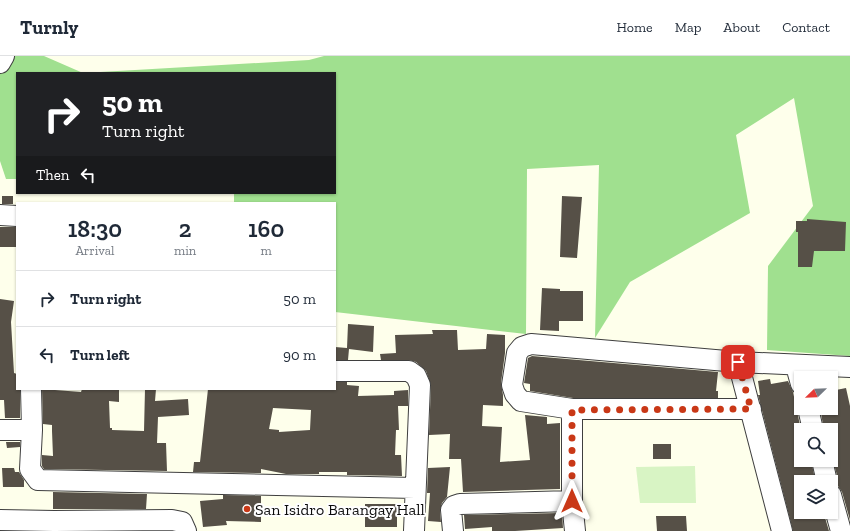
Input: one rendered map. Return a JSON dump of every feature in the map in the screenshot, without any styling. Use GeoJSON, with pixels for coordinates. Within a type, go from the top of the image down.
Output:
{"type":"FeatureCollection","features":[{"type":"Feature","properties":{"kind":"street"},"geometry":{"type":"LineString","coordinates":[[0,63],[4,56]]}},
{"type":"Feature","properties":{"kind":"street"},"geometry":{"type":"LineString","coordinates":[[0,216],[16,216]]}},
{"type":"Feature","properties":{"kind":"street"},"geometry":{"type":"LineString","coordinates":[[751,409],[572,410],[521,401],[515,394],[512,385],[517,353],[522,347],[531,344],[738,362],[794,374]]}},
{"type":"Feature","properties":{"kind":"street"},"geometry":{"type":"LineString","coordinates":[[738,362],[782,531]]}},
{"type":"Feature","properties":{"kind":"street"},"geometry":{"type":"LineString","coordinates":[[824,371],[850,367]]}},
{"type":"Feature","properties":{"kind":"street"},"geometry":{"type":"LineString","coordinates":[[336,371],[408,371],[416,376],[420,385],[414,531]]}},
{"type":"Feature","properties":{"kind":"street"},"geometry":{"type":"LineString","coordinates":[[31,390],[32,430],[30,469],[38,480],[415,488]]}},
{"type":"Feature","properties":{"kind":"street"},"geometry":{"type":"LineString","coordinates":[[572,410],[572,501],[575,531]]}},
{"type":"Feature","properties":{"kind":"street"},"geometry":{"type":"LineString","coordinates":[[0,430],[32,430]]}},
{"type":"Feature","properties":{"kind":"street"},"geometry":{"type":"LineString","coordinates":[[453,531],[450,510],[454,506],[460,504],[572,501]]}},
{"type":"Feature","properties":{"kind":"street"},"geometry":{"type":"LineString","coordinates":[[838,519],[841,531]]}},
{"type":"Feature","properties":{"kind":"street"},"geometry":{"type":"LineString","coordinates":[[0,520],[54,526],[124,526],[172,520],[184,527]]}},
{"type":"Feature","properties":{"kind":"green space"},"geometry":{"type":"Polygon","coordinates":[[[0,56],[44,56],[81,72],[16,72],[16,179],[6,179],[0,161],[0,56]]]}},
{"type":"Feature","properties":{"kind":"green space"},"geometry":{"type":"Polygon","coordinates":[[[324,56],[850,56],[850,356],[767,350],[768,266],[813,206],[794,98],[736,135],[750,213],[630,282],[595,338],[599,165],[527,169],[526,334],[336,312],[336,202],[234,202],[234,194],[336,194],[336,72],[100,72],[309,60],[324,56]]]}},
{"type":"Feature","properties":{"kind":"green space"},"geometry":{"type":"Polygon","coordinates":[[[695,466],[696,503],[640,503],[636,467],[695,466]]]}},
{"type":"Feature","properties":{"kind":"building"},"geometry":{"type":"Polygon","coordinates":[[[2,196],[13,196],[13,204],[2,204],[2,196]]]}},
{"type":"Feature","properties":{"kind":"building"},"geometry":{"type":"Polygon","coordinates":[[[562,196],[582,197],[577,258],[560,257],[562,196]]]}},
{"type":"Feature","properties":{"kind":"building"},"geometry":{"type":"Polygon","coordinates":[[[807,219],[846,222],[845,251],[814,251],[812,267],[798,267],[798,232],[796,232],[796,221],[807,221],[807,219]]]}},
{"type":"Feature","properties":{"kind":"building"},"geometry":{"type":"Polygon","coordinates":[[[0,227],[16,227],[16,247],[0,247],[0,227]]]}},
{"type":"Feature","properties":{"kind":"building"},"geometry":{"type":"Polygon","coordinates":[[[542,288],[560,289],[560,291],[583,291],[583,321],[559,321],[559,331],[540,330],[542,288]]]}},
{"type":"Feature","properties":{"kind":"building"},"geometry":{"type":"Polygon","coordinates":[[[0,299],[14,301],[11,322],[16,390],[20,390],[20,418],[5,418],[4,400],[0,400],[0,299]]]}},
{"type":"Feature","properties":{"kind":"building"},"geometry":{"type":"Polygon","coordinates":[[[348,324],[374,326],[373,352],[349,349],[348,360],[336,360],[336,347],[347,348],[348,324]]]}},
{"type":"Feature","properties":{"kind":"building"},"geometry":{"type":"Polygon","coordinates":[[[432,330],[457,330],[458,350],[486,349],[487,334],[505,335],[505,353],[501,383],[503,406],[483,405],[482,426],[502,427],[500,462],[530,460],[525,415],[547,417],[547,424],[560,423],[560,489],[463,492],[461,459],[449,459],[450,434],[429,435],[431,385],[426,371],[416,362],[409,360],[381,360],[380,354],[396,353],[395,335],[433,334],[432,330]]]}},
{"type":"Feature","properties":{"kind":"building"},"geometry":{"type":"Polygon","coordinates":[[[532,356],[718,372],[716,391],[718,391],[718,398],[573,398],[530,391],[530,384],[524,383],[528,358],[532,356]]]}},
{"type":"Feature","properties":{"kind":"building"},"geometry":{"type":"Polygon","coordinates":[[[770,379],[771,384],[788,381],[794,397],[794,415],[798,415],[800,423],[794,423],[794,467],[812,467],[814,475],[794,475],[794,519],[825,519],[829,531],[793,531],[758,395],[760,395],[758,381],[770,379]]]}},
{"type":"Feature","properties":{"kind":"building"},"geometry":{"type":"Polygon","coordinates":[[[336,382],[347,382],[347,385],[359,386],[358,396],[394,395],[394,391],[408,390],[408,406],[398,406],[399,430],[396,430],[395,455],[401,455],[402,476],[347,475],[347,472],[286,474],[261,469],[261,473],[193,472],[194,462],[200,462],[208,390],[336,390],[336,382]],[[273,408],[269,429],[279,430],[279,432],[310,430],[311,410],[273,408]]]}},
{"type":"Feature","properties":{"kind":"building"},"geometry":{"type":"Polygon","coordinates":[[[846,388],[850,406],[850,520],[842,492],[838,486],[838,475],[835,467],[838,467],[838,423],[823,423],[821,415],[838,415],[838,390],[846,388]]]}},
{"type":"Feature","properties":{"kind":"building"},"geometry":{"type":"Polygon","coordinates":[[[42,390],[81,392],[82,390],[119,390],[119,402],[109,401],[110,428],[112,428],[112,430],[144,431],[145,390],[156,390],[155,401],[188,399],[189,415],[158,417],[157,443],[166,443],[167,471],[44,469],[42,466],[42,455],[53,456],[52,425],[43,424],[42,390]]]}},
{"type":"Feature","properties":{"kind":"building"},"geometry":{"type":"Polygon","coordinates":[[[6,442],[20,442],[20,447],[7,448],[6,442]]]}},
{"type":"Feature","properties":{"kind":"building"},"geometry":{"type":"Polygon","coordinates":[[[653,444],[671,444],[671,459],[653,459],[653,444]]]}},
{"type":"Feature","properties":{"kind":"building"},"geometry":{"type":"Polygon","coordinates":[[[450,467],[447,497],[442,503],[440,511],[441,522],[428,521],[430,493],[427,493],[428,468],[450,467]]]}},
{"type":"Feature","properties":{"kind":"building"},"geometry":{"type":"Polygon","coordinates":[[[2,468],[14,468],[15,472],[19,472],[24,480],[24,487],[3,487],[2,468]]]}},
{"type":"Feature","properties":{"kind":"building"},"geometry":{"type":"Polygon","coordinates":[[[53,492],[147,494],[146,509],[53,509],[53,492]]]}},
{"type":"Feature","properties":{"kind":"building"},"geometry":{"type":"Polygon","coordinates":[[[223,495],[261,496],[261,522],[226,521],[227,525],[203,527],[200,501],[223,499],[223,495]]]}},
{"type":"Feature","properties":{"kind":"building"},"geometry":{"type":"Polygon","coordinates":[[[365,504],[397,504],[397,527],[365,527],[365,504]]]}},
{"type":"Feature","properties":{"kind":"building"},"geometry":{"type":"Polygon","coordinates":[[[562,513],[563,528],[515,531],[492,531],[492,527],[465,529],[464,515],[562,513]]]}},
{"type":"Feature","properties":{"kind":"building"},"geometry":{"type":"Polygon","coordinates":[[[656,516],[686,516],[687,531],[657,531],[656,516]]]}},
{"type":"Feature","properties":{"kind":"place","name":"San Isidro Barangay Hall"},"geometry":{"type":"Point","coordinates":[247,509]}},
{"type":"Feature","properties":{"kind":"route"},"geometry":{"type":"LineString","coordinates":[[572,501],[572,410],[751,409],[738,362]]}}]}
